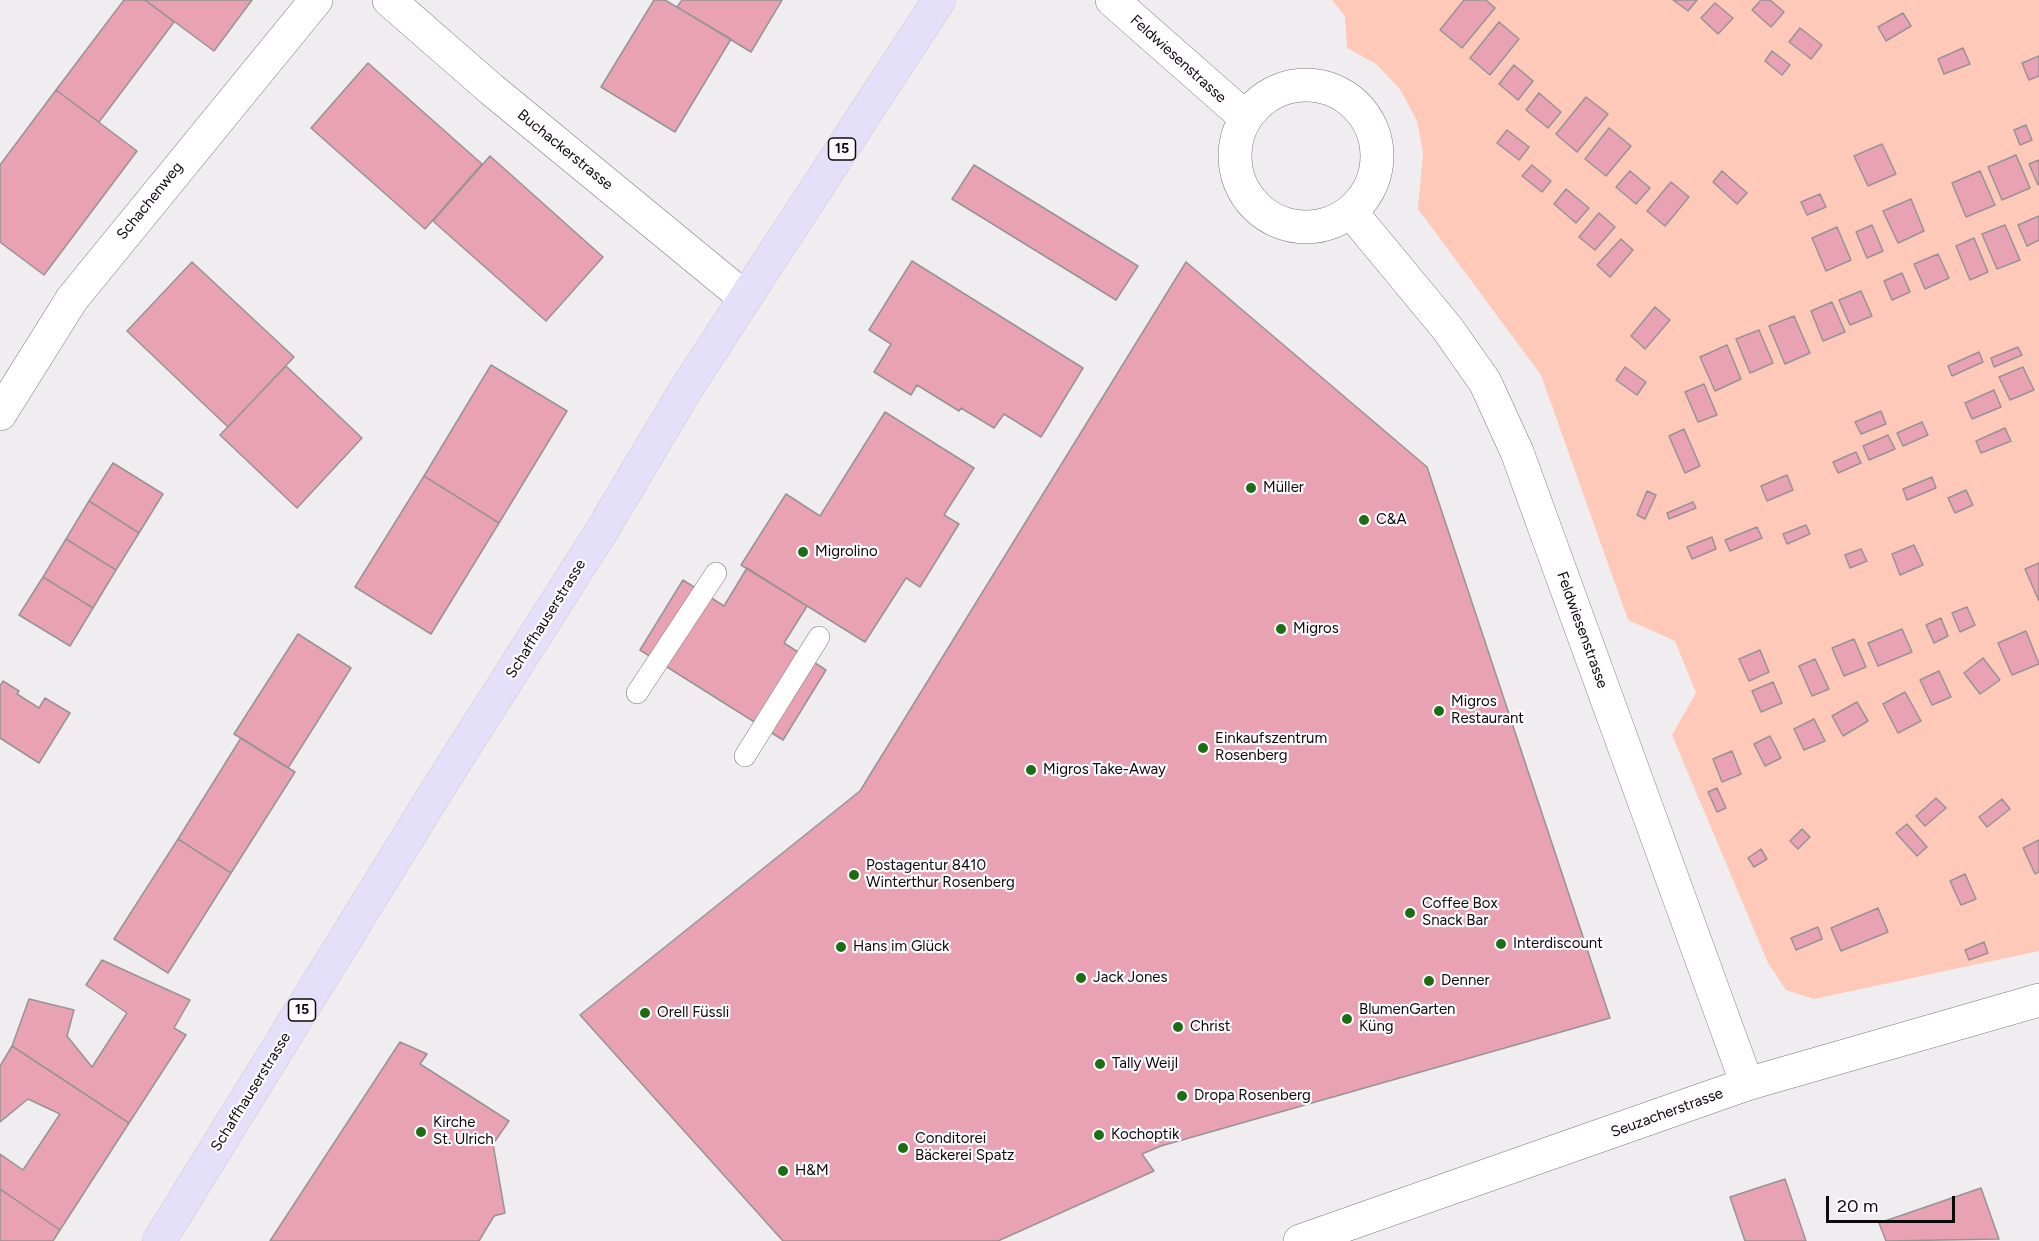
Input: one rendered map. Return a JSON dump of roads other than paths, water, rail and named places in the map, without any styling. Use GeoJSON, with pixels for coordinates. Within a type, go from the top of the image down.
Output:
{"type":"FeatureCollection","features":[{"type":"Feature","properties":{"kind":"main road","name":"Schaffhauserstrasse"},"geometry":{"type":"LineString","coordinates":[[159,1241],[744,297],[939,0]]}},
{"type":"Feature","properties":{"kind":"street","name":"Schachenweg"},"geometry":{"type":"LineString","coordinates":[[0,414],[72,299],[316,0]]}},
{"type":"Feature","properties":{"kind":"street","name":"Buchackerstrasse"},"geometry":{"type":"LineString","coordinates":[[389,0],[491,89],[744,297]]}},
{"type":"Feature","properties":{"kind":"street","name":"Feldwiesenstrasse"},"geometry":{"type":"LineString","coordinates":[[1112,0],[1245,117]]}},
{"type":"Feature","properties":{"kind":"street"},"geometry":{"type":"LineString","coordinates":[[1302,84],[1325,87],[1345,96],[1362,111],[1373,131],[1377,153],[1375,175],[1365,196],[1351,212],[1333,222],[1313,227],[1292,226],[1272,220],[1256,207],[1242,189],[1235,167],[1234,150],[1238,132],[1245,117],[1260,100],[1280,89],[1302,84]]}},
{"type":"Feature","properties":{"kind":"street","name":"Feldwiesenstrasse"},"geometry":{"type":"LineString","coordinates":[[1351,212],[1447,328],[1485,382],[1517,452],[1747,1084]]}},
{"type":"Feature","properties":{"kind":"street","name":"Seuzacherstrasse"},"geometry":{"type":"LineString","coordinates":[[1300,1241],[1747,1084],[2039,1000]]}},
{"type":"Feature","properties":{"kind":"lane"},"geometry":{"type":"LineString","coordinates":[[637,693],[716,573]]}},
{"type":"Feature","properties":{"kind":"lane"},"geometry":{"type":"LineString","coordinates":[[745,756],[819,637]]}},
{"type":"Feature","properties":{"kind":"place","name":"Müller"},"geometry":{"type":"Point","coordinates":[1251,488]}},
{"type":"Feature","properties":{"kind":"place","name":"C&A"},"geometry":{"type":"Point","coordinates":[1364,520]}},
{"type":"Feature","properties":{"kind":"place","name":"Migrolino"},"geometry":{"type":"Point","coordinates":[803,552]}},
{"type":"Feature","properties":{"kind":"place","name":"Migros"},"geometry":{"type":"Point","coordinates":[1281,629]}},
{"type":"Feature","properties":{"kind":"place","name":"Migros Restaurant"},"geometry":{"type":"Point","coordinates":[1439,711]}},
{"type":"Feature","properties":{"kind":"place","name":"Einkaufszentrum Rosenberg"},"geometry":{"type":"Point","coordinates":[1203,748]}},
{"type":"Feature","properties":{"kind":"place","name":"Migros Take-Away"},"geometry":{"type":"Point","coordinates":[1031,770]}},
{"type":"Feature","properties":{"kind":"place","name":"Postagentur 8410 Winterthur Rosenberg"},"geometry":{"type":"Point","coordinates":[854,875]}},
{"type":"Feature","properties":{"kind":"place","name":"Coffee Box Snack Bar"},"geometry":{"type":"Point","coordinates":[1410,913]}},
{"type":"Feature","properties":{"kind":"place","name":"Interdiscount"},"geometry":{"type":"Point","coordinates":[1501,944]}},
{"type":"Feature","properties":{"kind":"place","name":"Hans im Glück"},"geometry":{"type":"Point","coordinates":[841,947]}},
{"type":"Feature","properties":{"kind":"place","name":"Jack Jones"},"geometry":{"type":"Point","coordinates":[1081,978]}},
{"type":"Feature","properties":{"kind":"place","name":"Denner"},"geometry":{"type":"Point","coordinates":[1429,981]}},
{"type":"Feature","properties":{"kind":"place","name":"Orell Füssli"},"geometry":{"type":"Point","coordinates":[645,1013]}},
{"type":"Feature","properties":{"kind":"place","name":"BlumenGarten Küng"},"geometry":{"type":"Point","coordinates":[1347,1019]}},
{"type":"Feature","properties":{"kind":"place","name":"Christ"},"geometry":{"type":"Point","coordinates":[1178,1027]}},
{"type":"Feature","properties":{"kind":"place","name":"Tally Weijl"},"geometry":{"type":"Point","coordinates":[1100,1064]}},
{"type":"Feature","properties":{"kind":"place","name":"Dropa Rosenberg"},"geometry":{"type":"Point","coordinates":[1182,1096]}},
{"type":"Feature","properties":{"kind":"place","name":"Kirche St. Ulrich"},"geometry":{"type":"Point","coordinates":[421,1132]}},
{"type":"Feature","properties":{"kind":"place","name":"Kochoptik"},"geometry":{"type":"Point","coordinates":[1099,1135]}},
{"type":"Feature","properties":{"kind":"place","name":"Conditorei Bäckerei Spatz"},"geometry":{"type":"Point","coordinates":[903,1148]}},
{"type":"Feature","properties":{"kind":"place","name":"H&M"},"geometry":{"type":"Point","coordinates":[783,1171]}}]}
